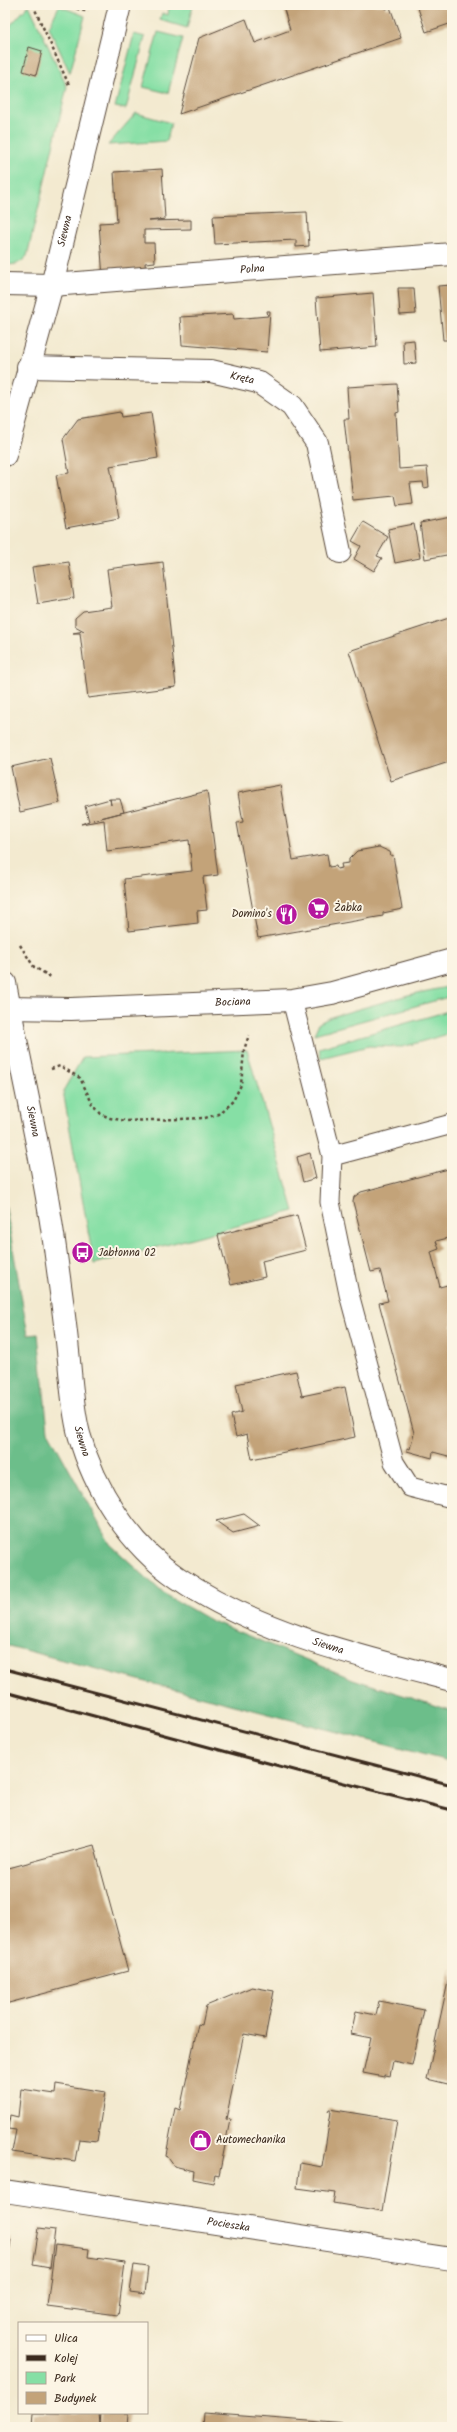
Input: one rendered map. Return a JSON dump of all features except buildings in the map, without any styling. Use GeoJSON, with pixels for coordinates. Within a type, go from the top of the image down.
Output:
{"type":"FeatureCollection","features":[{"type":"Feature","properties":{"kind":"street","name":"Siewna"},"geometry":{"type":"LineString","coordinates":[[5,455],[28,367],[52,285],[120,5]]}},
{"type":"Feature","properties":{"kind":"street","name":"Polna"},"geometry":{"type":"LineString","coordinates":[[5,284],[52,285],[452,254]]}},
{"type":"Feature","properties":{"kind":"street","name":"Kręta"},"geometry":{"type":"LineString","coordinates":[[28,367],[211,371],[258,382],[292,406],[317,443],[340,552]]}},
{"type":"Feature","properties":{"kind":"street","name":"Bociana"},"geometry":{"type":"LineString","coordinates":[[7,1008],[71,1009],[292,1000],[332,993],[452,960]]}},
{"type":"Feature","properties":{"kind":"street","name":"Siewna"},"geometry":{"type":"LineString","coordinates":[[5,983],[7,1008],[24,1074],[55,1248],[79,1433],[89,1463],[108,1500],[130,1533],[152,1557],[177,1578],[223,1604],[276,1627],[353,1654],[452,1680]]}},
{"type":"Feature","properties":{"kind":"street","name":"Pocieszka"},"geometry":{"type":"LineString","coordinates":[[5,2190],[452,2260]]}},
{"type":"Feature","properties":{"kind":"lane"},"geometry":{"type":"LineString","coordinates":[[292,1000],[332,1156],[330,1202],[349,1294],[394,1462],[410,1487],[452,1498]]}},
{"type":"Feature","properties":{"kind":"lane"},"geometry":{"type":"LineString","coordinates":[[332,1156],[452,1124]]}},
{"type":"Feature","properties":{"kind":"path"},"geometry":{"type":"LineString","coordinates":[[33,5],[72,92]]}},
{"type":"Feature","properties":{"kind":"path"},"geometry":{"type":"LineString","coordinates":[[65,5],[94,13]]}},
{"type":"Feature","properties":{"kind":"path"},"geometry":{"type":"LineString","coordinates":[[20,945],[34,967],[49,977],[66,980],[71,1009]]}},
{"type":"Feature","properties":{"kind":"path"},"geometry":{"type":"LineString","coordinates":[[45,1071],[60,1066],[80,1078],[93,1105],[101,1114],[110,1118],[126,1121],[205,1118],[218,1114],[233,1101],[241,1085],[244,1050],[249,1035]]}},
{"type":"Feature","properties":{"kind":"green space"},"geometry":{"type":"Polygon","coordinates":[[[29,5],[67,87],[27,256],[18,263],[9,265],[5,264],[5,31],[29,5]]]}},
{"type":"Feature","properties":{"kind":"green space"},"geometry":{"type":"Polygon","coordinates":[[[169,5],[193,5],[187,28],[160,20],[162,13],[168,15],[169,5]]]}},
{"type":"Feature","properties":{"kind":"green space"},"geometry":{"type":"Polygon","coordinates":[[[59,6],[85,16],[70,73],[49,27],[59,6]]]}},
{"type":"Feature","properties":{"kind":"green space"},"geometry":{"type":"Polygon","coordinates":[[[158,32],[183,38],[168,93],[143,87],[158,32]]]}},
{"type":"Feature","properties":{"kind":"green space"},"geometry":{"type":"Polygon","coordinates":[[[134,34],[145,37],[126,109],[115,107],[134,34]]]}},
{"type":"Feature","properties":{"kind":"green space"},"geometry":{"type":"Polygon","coordinates":[[[136,113],[171,123],[167,141],[108,145],[136,113]]]}},
{"type":"Feature","properties":{"kind":"green space"},"geometry":{"type":"Polygon","coordinates":[[[452,986],[452,996],[314,1034],[319,1023],[331,1017],[408,995],[452,986]]]}},
{"type":"Feature","properties":{"kind":"green space"},"geometry":{"type":"Polygon","coordinates":[[[452,1010],[452,1033],[402,1047],[369,1046],[321,1058],[319,1048],[452,1010]]]}},
{"type":"Feature","properties":{"kind":"green space"},"geometry":{"type":"Polygon","coordinates":[[[247,1050],[294,1211],[94,1264],[63,1091],[83,1057],[247,1050]]]}},
{"type":"Feature","properties":{"kind":"green space"},"geometry":{"type":"Polygon","coordinates":[[[5,1203],[28,1335],[38,1334],[48,1431],[110,1544],[163,1593],[210,1620],[353,1679],[452,1711],[452,1762],[5,1645],[5,1203]]]}},
{"type":"Feature","properties":{"kind":"railway"},"geometry":{"type":"LineString","coordinates":[[5,1669],[452,1785]]}},
{"type":"Feature","properties":{"kind":"railway"},"geometry":{"type":"LineString","coordinates":[[5,1692],[320,1777],[452,1810]]}},
{"type":"Feature","properties":{"kind":"place","name":"Żabka"},"geometry":{"type":"Point","coordinates":[319,908]}},
{"type":"Feature","properties":{"kind":"place","name":"Domino's"},"geometry":{"type":"Point","coordinates":[287,914]}},
{"type":"Feature","properties":{"kind":"place","name":"Jabłonna 02"},"geometry":{"type":"Point","coordinates":[83,1253]}},
{"type":"Feature","properties":{"kind":"place","name":"Automechanika"},"geometry":{"type":"Point","coordinates":[201,2140]}}]}
